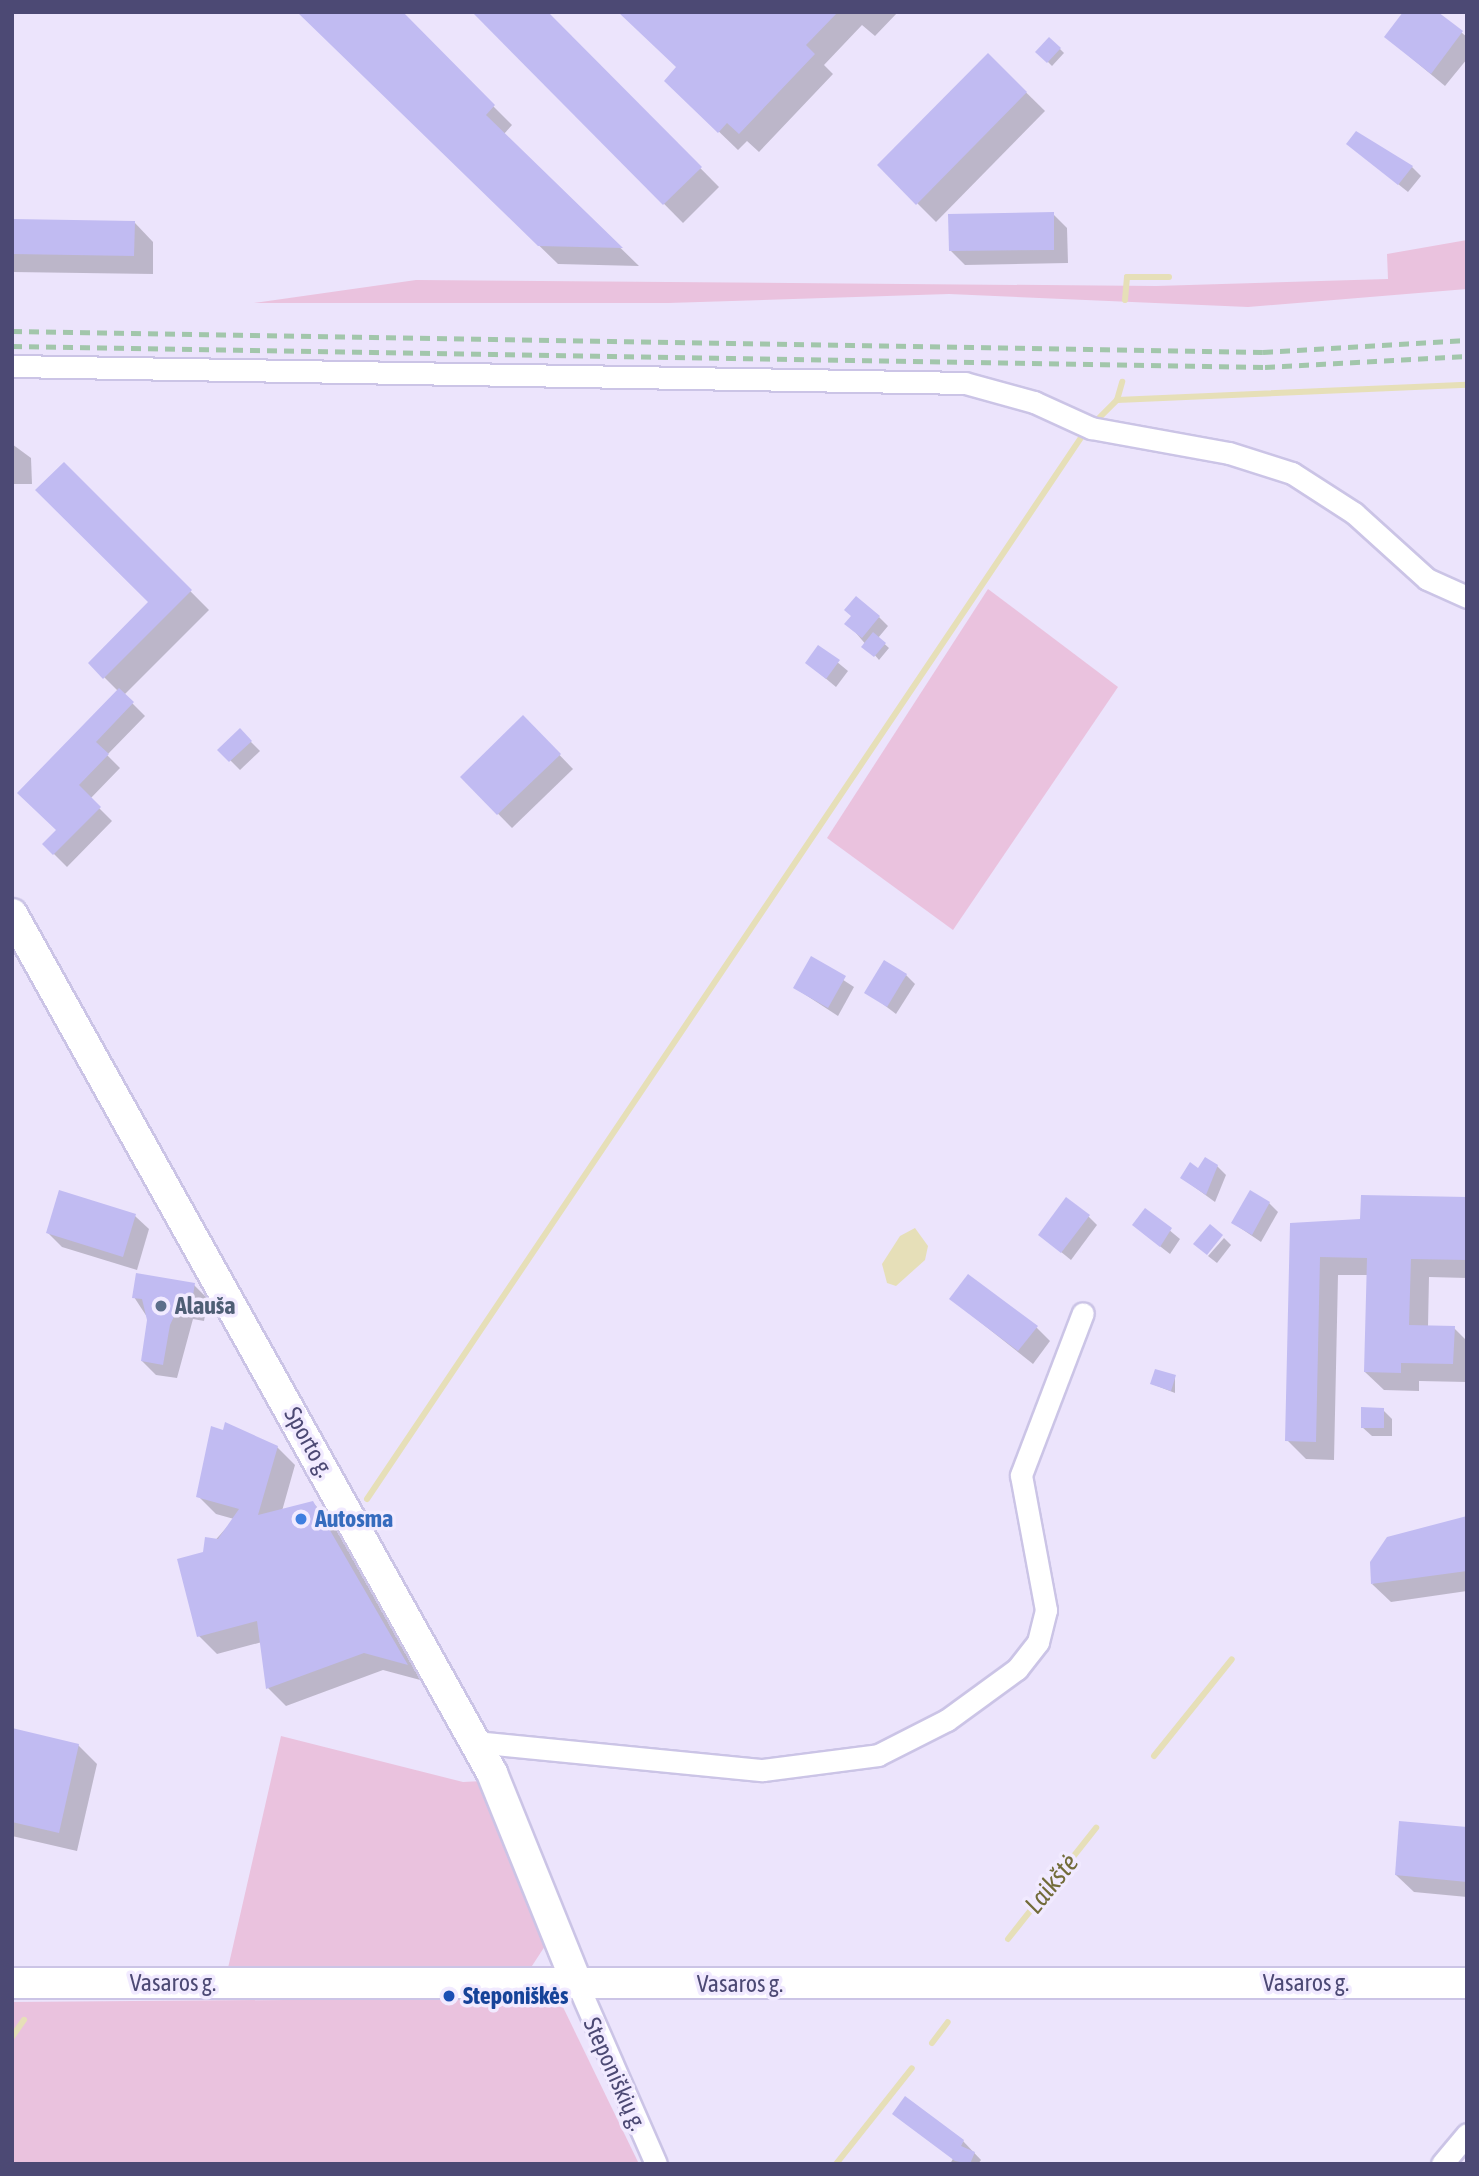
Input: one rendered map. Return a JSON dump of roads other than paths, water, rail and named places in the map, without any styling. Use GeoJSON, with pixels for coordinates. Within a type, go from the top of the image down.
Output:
{"type":"FeatureCollection","features":[{"type":"Feature","properties":{"kind":"street"},"geometry":{"type":"LineString","coordinates":[[12,366],[965,383],[1034,402],[1091,428],[1229,453],[1292,473],[1354,513],[1427,579],[1467,597]]}},
{"type":"Feature","properties":{"kind":"street","name":"Sporto g."},"geometry":{"type":"LineString","coordinates":[[12,914],[474,1742],[557,1921],[577,1983]]}},
{"type":"Feature","properties":{"kind":"street"},"geometry":{"type":"LineString","coordinates":[[474,1742],[763,1770],[878,1755],[947,1720],[1017,1669],[1038,1642],[1046,1610],[1021,1475],[1083,1313]]}},
{"type":"Feature","properties":{"kind":"street","name":"Vasaros g."},"geometry":{"type":"LineString","coordinates":[[12,1983],[1467,1983]]}},
{"type":"Feature","properties":{"kind":"street","name":"Steponiškių g."},"geometry":{"type":"LineString","coordinates":[[577,1983],[656,2164]]}},
{"type":"Feature","properties":{"kind":"street"},"geometry":{"type":"LineString","coordinates":[[1442,2164],[1467,2134]]}},
{"type":"Feature","properties":{"kind":"waterway"},"geometry":{"type":"LineString","coordinates":[[1125,300],[1127,277],[1169,277]]}},
{"type":"Feature","properties":{"kind":"waterway"},"geometry":{"type":"LineString","coordinates":[[1098,419],[1117,400],[1122,382]]}},
{"type":"Feature","properties":{"kind":"waterway"},"geometry":{"type":"LineString","coordinates":[[1117,400],[1467,385]]}},
{"type":"Feature","properties":{"kind":"waterway"},"geometry":{"type":"LineString","coordinates":[[367,1499],[1082,436]]}},
{"type":"Feature","properties":{"kind":"waterway","name":"Laikštė"},"geometry":{"type":"LineString","coordinates":[[1154,1756],[1232,1659]]}},
{"type":"Feature","properties":{"kind":"waterway","name":"Laikštė"},"geometry":{"type":"LineString","coordinates":[[1008,1939],[1096,1828]]}},
{"type":"Feature","properties":{"kind":"waterway"},"geometry":{"type":"LineString","coordinates":[[12,2037],[24,2020]]}},
{"type":"Feature","properties":{"kind":"waterway","name":"Laikštė"},"geometry":{"type":"LineString","coordinates":[[932,2043],[948,2022]]}},
{"type":"Feature","properties":{"kind":"waterway","name":"Laikštė"},"geometry":{"type":"LineString","coordinates":[[836,2164],[912,2068]]}},
{"type":"Feature","properties":{"kind":"railway"},"geometry":{"type":"LineString","coordinates":[[12,331],[1263,352],[1467,340]]}},
{"type":"Feature","properties":{"kind":"railway"},"geometry":{"type":"LineString","coordinates":[[12,346],[1265,367],[1467,356]]}},
{"type":"Feature","properties":{"kind":"place","name":"Alauša"},"geometry":{"type":"Point","coordinates":[161,1306]}},
{"type":"Feature","properties":{"kind":"place","name":"Autosma"},"geometry":{"type":"Point","coordinates":[301,1519]}},
{"type":"Feature","properties":{"kind":"place","name":"Steponiškės"},"geometry":{"type":"Point","coordinates":[449,1996]}}]}
